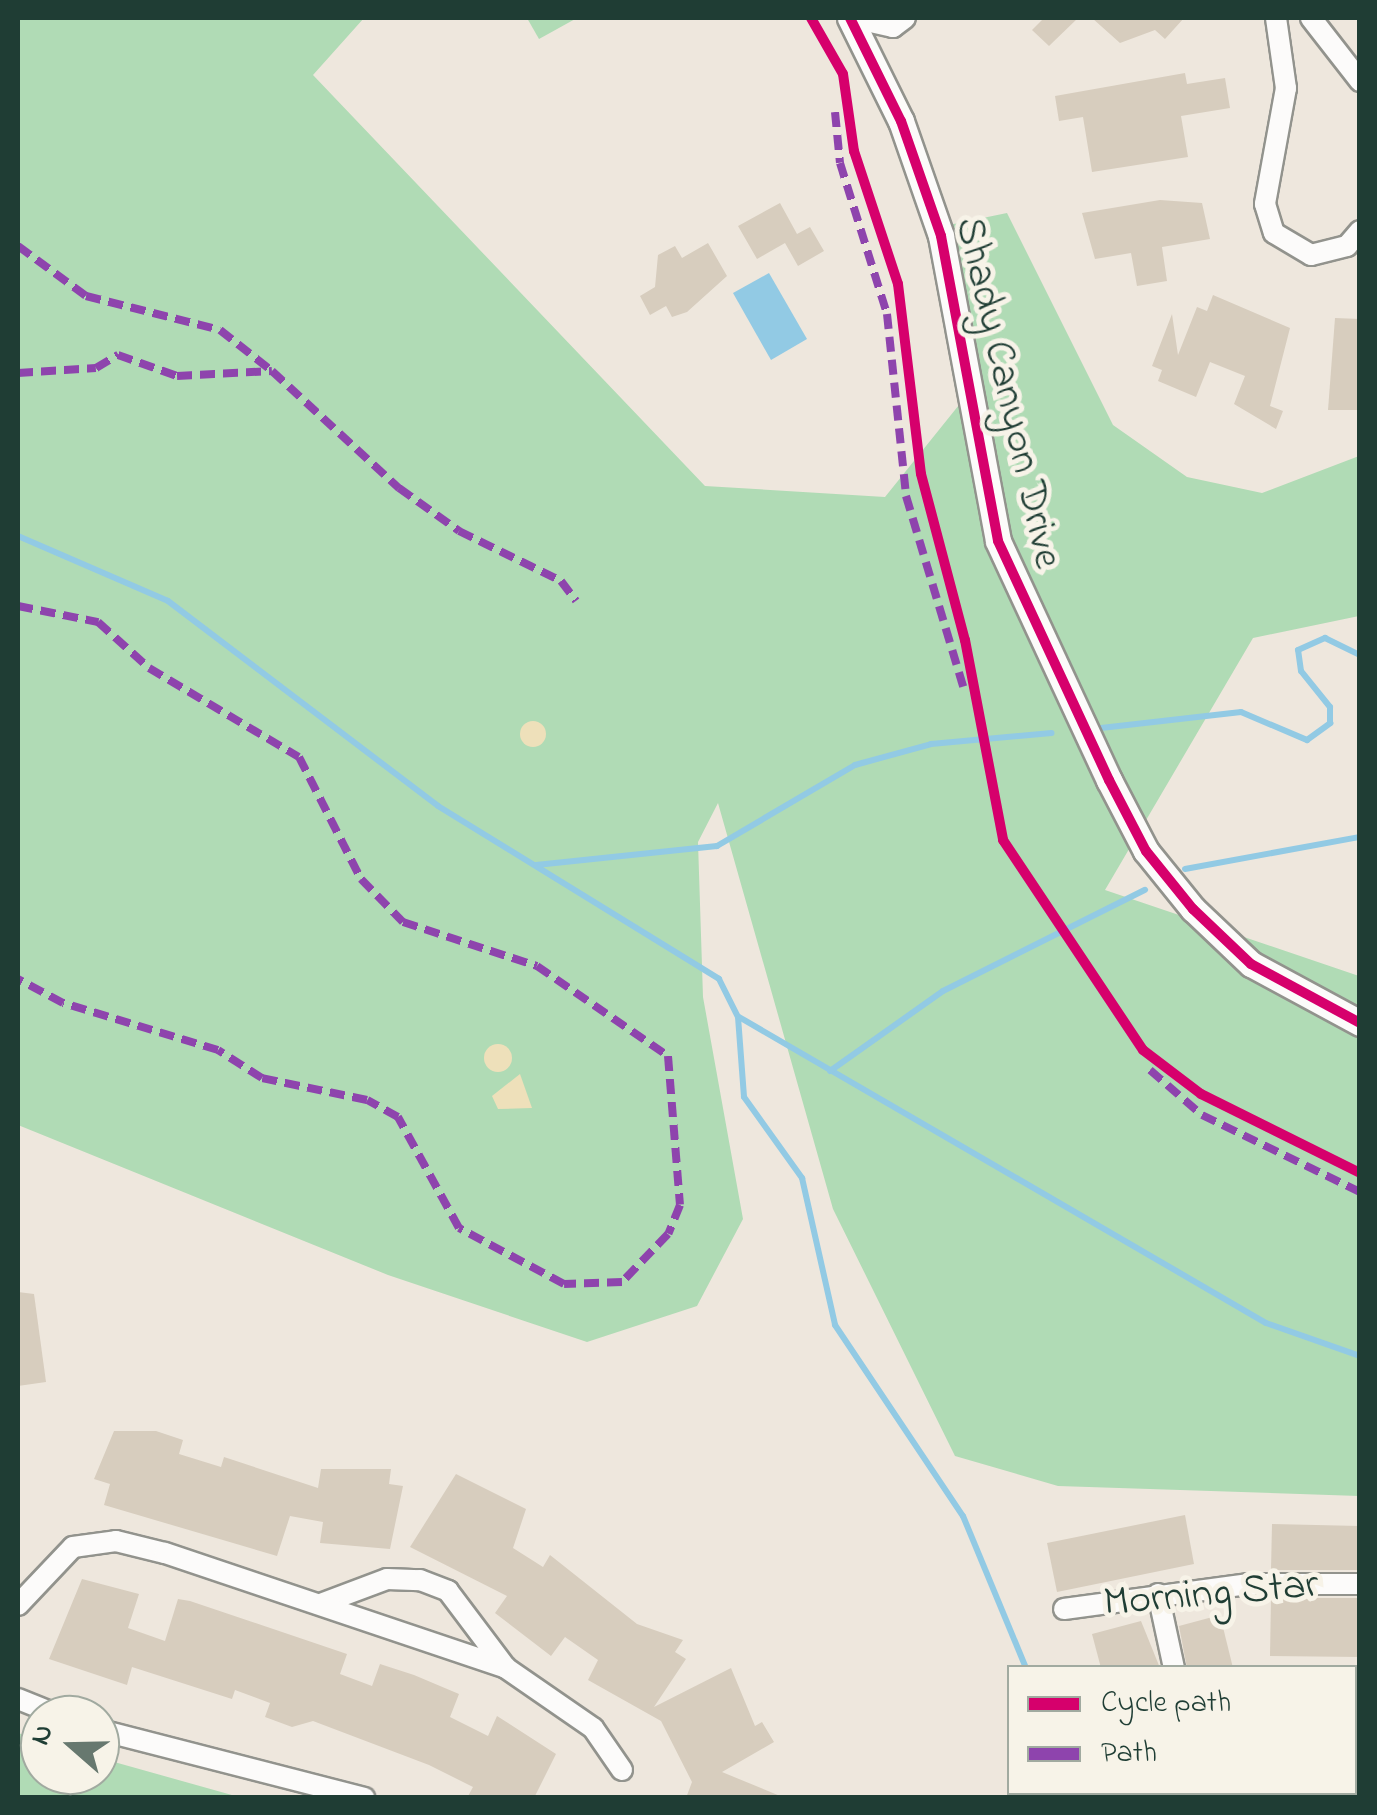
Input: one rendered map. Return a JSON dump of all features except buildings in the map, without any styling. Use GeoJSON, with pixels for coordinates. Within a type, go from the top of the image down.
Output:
{"type":"FeatureCollection","features":[{"type":"Feature","properties":{"kind":"street"},"geometry":{"type":"LineString","coordinates":[[852,19],[893,27],[905,18]]}},
{"type":"Feature","properties":{"kind":"street"},"geometry":{"type":"LineString","coordinates":[[1276,18],[1286,88],[1265,204],[1274,234],[1310,255],[1347,246],[1360,232]]}},
{"type":"Feature","properties":{"kind":"street"},"geometry":{"type":"LineString","coordinates":[[1312,18],[1360,81]]}},
{"type":"Feature","properties":{"kind":"street","name":"Shady Canyon Drive"},"geometry":{"type":"LineString","coordinates":[[852,19],[941,236],[998,541],[1109,780],[1146,852],[1193,909],[1251,964],[1360,1022]]}},
{"type":"Feature","properties":{"kind":"street"},"geometry":{"type":"LineString","coordinates":[[18,1606],[73,1547],[116,1541],[323,1603],[506,1668],[593,1728],[622,1770]]}},
{"type":"Feature","properties":{"kind":"street"},"geometry":{"type":"LineString","coordinates":[[323,1603],[387,1579],[420,1580],[448,1591],[506,1668]]}},
{"type":"Feature","properties":{"kind":"street","name":"Morning Star"},"geometry":{"type":"LineString","coordinates":[[1064,1609],[1158,1594],[1360,1584]]}},
{"type":"Feature","properties":{"kind":"street"},"geometry":{"type":"LineString","coordinates":[[1158,1594],[1173,1665]]}},
{"type":"Feature","properties":{"kind":"street"},"geometry":{"type":"LineString","coordinates":[[120,1735],[364,1798]]}},
{"type":"Feature","properties":{"kind":"green space"},"geometry":{"type":"Polygon","coordinates":[[[18,18],[364,18],[313,75],[705,486],[885,497],[967,395],[939,227],[1007,213],[1113,425],[1187,477],[1262,493],[1359,456],[1359,616],[1253,638],[1105,890],[1359,976],[1359,1496],[1058,1486],[955,1456],[833,1209],[718,803],[698,842],[703,997],[743,1219],[697,1306],[587,1342],[388,1275],[18,1125],[18,18]]]}},
{"type":"Feature","properties":{"kind":"green space"},"geometry":{"type":"Polygon","coordinates":[[[527,18],[577,18],[539,39],[527,18]]]}},
{"type":"Feature","properties":{"kind":"green space"},"geometry":{"type":"Polygon","coordinates":[[[18,1733],[20,1795],[120,1795],[120,1764],[239,1797],[18,1797],[18,1733]]]}},
{"type":"Feature","properties":{"kind":"sand"},"geometry":{"type":"Polygon","coordinates":[[[533,721],[542,725],[546,734],[542,743],[533,747],[524,743],[520,734],[524,725],[533,721]]]}},
{"type":"Feature","properties":{"kind":"sand"},"geometry":{"type":"Polygon","coordinates":[[[498,1044],[508,1048],[512,1058],[508,1068],[498,1072],[488,1068],[484,1058],[488,1048],[498,1044]]]}},
{"type":"Feature","properties":{"kind":"sand"},"geometry":{"type":"Polygon","coordinates":[[[520,1074],[532,1108],[498,1109],[492,1096],[520,1074]]]}},
{"type":"Feature","properties":{"kind":"water"},"geometry":{"type":"Polygon","coordinates":[[[769,273],[807,339],[771,360],[733,293],[769,273]]]}},
{"type":"Feature","properties":{"kind":"waterway"},"geometry":{"type":"LineString","coordinates":[[18,536],[168,601],[438,806],[719,979],[738,1017],[744,1097],[802,1178],[835,1325],[963,1516],[1025,1665]]}},
{"type":"Feature","properties":{"kind":"waterway"},"geometry":{"type":"LineString","coordinates":[[1101,728],[1241,712],[1307,740],[1330,723],[1330,707],[1301,671],[1298,650],[1325,638],[1360,655]]}},
{"type":"Feature","properties":{"kind":"waterway"},"geometry":{"type":"LineString","coordinates":[[536,865],[717,846],[855,765],[931,744],[1052,733]]}},
{"type":"Feature","properties":{"kind":"waterway"},"geometry":{"type":"LineString","coordinates":[[1185,869],[1360,837]]}},
{"type":"Feature","properties":{"kind":"waterway"},"geometry":{"type":"LineString","coordinates":[[830,1071],[943,991],[1145,890]]}},
{"type":"Feature","properties":{"kind":"waterway"},"geometry":{"type":"LineString","coordinates":[[739,1017],[1266,1323],[1360,1356]]}},
{"type":"Feature","properties":{"kind":"marked path"},"geometry":{"type":"LineString","coordinates":[[835,112],[840,163],[887,314],[906,496],[964,689]]}},
{"type":"Feature","properties":{"kind":"marked path"},"geometry":{"type":"LineString","coordinates":[[18,246],[86,296],[220,330],[272,371]]}},
{"type":"Feature","properties":{"kind":"marked path"},"geometry":{"type":"LineString","coordinates":[[18,373],[96,368],[118,355],[177,376],[272,371],[399,488],[459,531],[561,581],[576,601]]}},
{"type":"Feature","properties":{"kind":"marked path"},"geometry":{"type":"LineString","coordinates":[[18,606],[98,622],[149,668],[299,757],[361,879],[403,922],[537,966],[668,1056],[680,1205],[668,1234],[622,1282],[564,1284],[459,1228],[398,1117],[367,1100],[262,1078],[218,1050],[63,1003],[18,979]]}},
{"type":"Feature","properties":{"kind":"marked path"},"geometry":{"type":"LineString","coordinates":[[1150,1070],[1202,1115],[1360,1192]]}},
{"type":"Feature","properties":{"kind":"cycle path"},"geometry":{"type":"LineString","coordinates":[[811,18],[843,74],[854,151],[898,284],[921,474],[965,640],[1003,840],[1143,1050],[1201,1094],[1360,1173]]}},
{"type":"Feature","properties":{"kind":"cycle path"},"geometry":{"type":"LineString","coordinates":[[850,18],[901,121],[941,236],[998,541],[1109,780],[1146,851],[1193,909],[1251,964],[1360,1023]]}}]}
